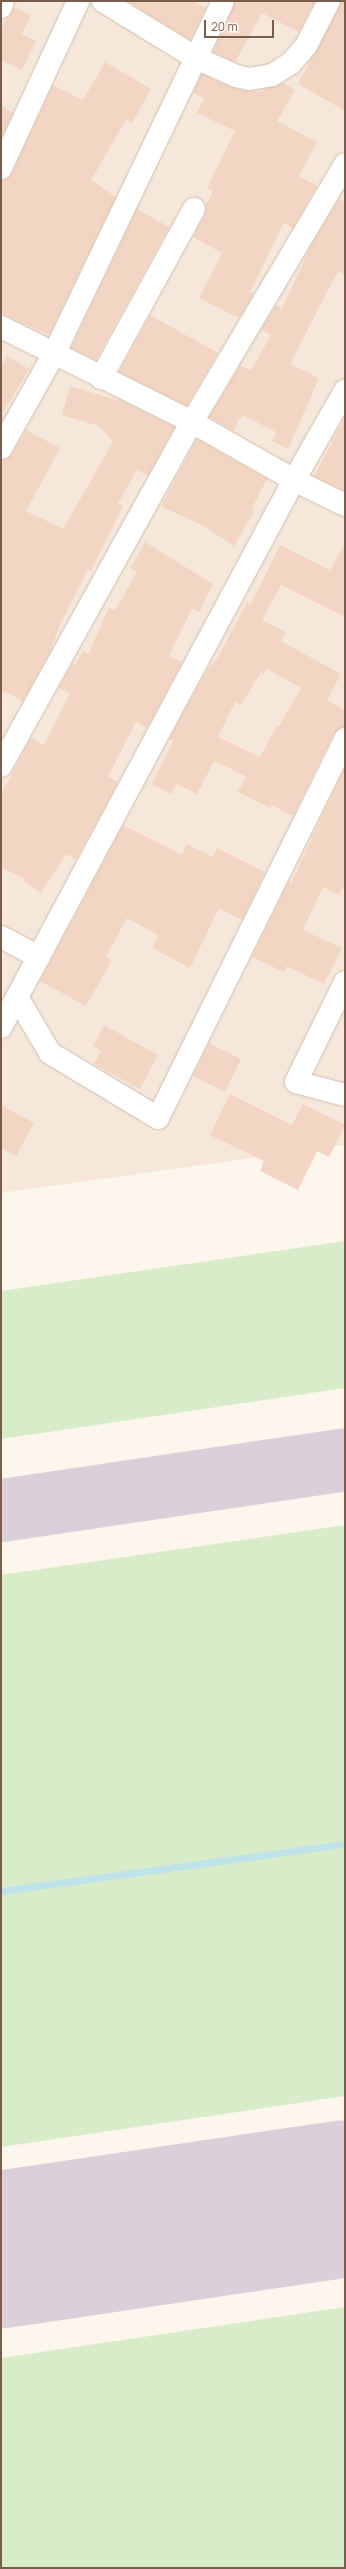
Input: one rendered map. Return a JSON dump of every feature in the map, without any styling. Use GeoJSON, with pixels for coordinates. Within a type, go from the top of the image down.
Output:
{"type":"FeatureCollection","features":[{"type":"Feature","properties":{"kind":"street"},"geometry":{"type":"LineString","coordinates":[[1,7],[4,1]]}},
{"type":"Feature","properties":{"kind":"street"},"geometry":{"type":"LineString","coordinates":[[1,168],[78,1]]}},
{"type":"Feature","properties":{"kind":"street"},"geometry":{"type":"LineString","coordinates":[[103,1],[196,58],[236,76],[250,78],[272,74],[299,55],[329,1]]}},
{"type":"Feature","properties":{"kind":"street"},"geometry":{"type":"LineString","coordinates":[[1,448],[54,354],[223,1]]}},
{"type":"Feature","properties":{"kind":"street"},"geometry":{"type":"LineString","coordinates":[[1,766],[192,422],[345,164]]}},
{"type":"Feature","properties":{"kind":"street"},"geometry":{"type":"LineString","coordinates":[[101,378],[194,209]]}},
{"type":"Feature","properties":{"kind":"street"},"geometry":{"type":"LineString","coordinates":[[1,327],[192,422],[294,480],[345,505]]}},
{"type":"Feature","properties":{"kind":"street"},"geometry":{"type":"LineString","coordinates":[[1,1027],[294,480],[345,390]]}},
{"type":"Feature","properties":{"kind":"street"},"geometry":{"type":"LineString","coordinates":[[17,997],[50,1053],[158,1118],[345,739]]}},
{"type":"Feature","properties":{"kind":"street"},"geometry":{"type":"LineString","coordinates":[[1,938],[39,957]]}},
{"type":"Feature","properties":{"kind":"street"},"geometry":{"type":"LineString","coordinates":[[345,982],[296,1082],[345,1096]]}},
{"type":"Feature","properties":{"kind":"shaded area"},"geometry":{"type":"Polygon","coordinates":[[[1,1],[345,1],[345,1145],[1,1193],[1,1]]]}},
{"type":"Feature","properties":{"kind":"green space"},"geometry":{"type":"Polygon","coordinates":[[[345,1241],[345,1388],[1,1439],[1,1291],[345,1241]]]}},
{"type":"Feature","properties":{"kind":"green space"},"geometry":{"type":"Polygon","coordinates":[[[345,1525],[345,2096],[1,2147],[1,1575],[345,1525]]]}},
{"type":"Feature","properties":{"kind":"green space"},"geometry":{"type":"Polygon","coordinates":[[[345,2307],[345,2568],[1,2568],[1,2358],[345,2307]]]}},
{"type":"Feature","properties":{"kind":"building"},"geometry":{"type":"Polygon","coordinates":[[[127,1],[194,1],[206,8],[190,40],[127,1]]]}},
{"type":"Feature","properties":{"kind":"building"},"geometry":{"type":"Polygon","coordinates":[[[235,1],[315,1],[299,32],[262,13],[235,62],[213,52],[235,1]]]}},
{"type":"Feature","properties":{"kind":"building"},"geometry":{"type":"Polygon","coordinates":[[[341,1],[345,1],[345,111],[298,84],[341,1]]]}},
{"type":"Feature","properties":{"kind":"building"},"geometry":{"type":"Polygon","coordinates":[[[14,7],[31,15],[22,34],[36,41],[22,70],[1,60],[1,29],[14,7]]]}},
{"type":"Feature","properties":{"kind":"building"},"geometry":{"type":"Polygon","coordinates":[[[105,62],[151,89],[132,123],[126,120],[91,180],[116,197],[49,335],[1,313],[1,180],[8,178],[12,173],[53,85],[83,100],[105,62]]]}},
{"type":"Feature","properties":{"kind":"building"},"geometry":{"type":"Polygon","coordinates":[[[202,74],[231,87],[247,91],[262,92],[264,89],[283,83],[295,90],[277,121],[317,142],[299,176],[317,186],[293,228],[284,223],[250,292],[254,294],[239,318],[199,298],[222,253],[193,237],[205,215],[206,205],[213,191],[207,188],[235,131],[197,113],[204,98],[193,93],[202,74]]]}},
{"type":"Feature","properties":{"kind":"building"},"geometry":{"type":"Polygon","coordinates":[[[1,105],[13,113],[1,138],[1,105]]]}},
{"type":"Feature","properties":{"kind":"building"},"geometry":{"type":"Polygon","coordinates":[[[339,199],[345,202],[345,275],[338,271],[290,364],[319,378],[288,449],[272,441],[276,432],[242,415],[233,431],[209,417],[240,365],[251,371],[271,335],[261,330],[276,305],[282,308],[314,240],[339,199]]]}},
{"type":"Feature","properties":{"kind":"building"},"geometry":{"type":"Polygon","coordinates":[[[137,209],[169,227],[96,360],[71,348],[137,209]]]}},
{"type":"Feature","properties":{"kind":"building"},"geometry":{"type":"Polygon","coordinates":[[[150,315],[218,353],[187,406],[119,372],[150,315]]]}},
{"type":"Feature","properties":{"kind":"building"},"geometry":{"type":"Polygon","coordinates":[[[7,356],[29,369],[1,416],[1,366],[7,356]]]}},
{"type":"Feature","properties":{"kind":"building"},"geometry":{"type":"Polygon","coordinates":[[[70,386],[123,402],[175,427],[148,476],[137,470],[118,503],[123,506],[91,571],[88,569],[60,625],[50,652],[23,701],[1,690],[1,460],[12,454],[26,430],[60,448],[26,511],[63,529],[113,442],[99,426],[62,415],[70,386]]]}},
{"type":"Feature","properties":{"kind":"building"},"geometry":{"type":"Polygon","coordinates":[[[1,416],[4,418],[1,423],[1,416]]]}},
{"type":"Feature","properties":{"kind":"building"},"geometry":{"type":"Polygon","coordinates":[[[345,418],[345,491],[314,476],[345,418]]]}},
{"type":"Feature","properties":{"kind":"building"},"geometry":{"type":"Polygon","coordinates":[[[197,439],[267,479],[251,510],[254,512],[234,546],[205,527],[161,506],[197,439]]]}},
{"type":"Feature","properties":{"kind":"building"},"geometry":{"type":"Polygon","coordinates":[[[145,542],[213,584],[199,612],[192,609],[169,656],[182,662],[147,728],[136,722],[108,777],[118,782],[76,860],[66,854],[41,893],[24,881],[25,879],[1,867],[1,795],[31,738],[44,745],[70,693],[59,688],[72,664],[75,665],[83,651],[88,654],[109,608],[115,611],[137,572],[130,568],[145,542]]]}},
{"type":"Feature","properties":{"kind":"building"},"geometry":{"type":"Polygon","coordinates":[[[345,544],[345,617],[281,585],[262,620],[286,632],[281,641],[341,674],[327,700],[345,710],[345,727],[334,733],[293,816],[272,805],[270,808],[238,792],[246,776],[214,761],[197,794],[177,784],[171,794],[152,784],[173,741],[169,739],[205,673],[218,657],[247,602],[251,604],[280,545],[330,570],[345,544]],[[267,669],[264,674],[261,672],[241,705],[235,702],[218,737],[260,757],[277,725],[279,726],[301,688],[267,669]]]}},
{"type":"Feature","properties":{"kind":"building"},"geometry":{"type":"Polygon","coordinates":[[[345,767],[345,884],[339,895],[323,887],[303,930],[342,948],[324,984],[287,966],[284,972],[252,957],[289,881],[291,883],[345,767]]]}},
{"type":"Feature","properties":{"kind":"building"},"geometry":{"type":"Polygon","coordinates":[[[123,825],[182,855],[187,844],[213,857],[217,848],[265,872],[242,920],[219,908],[190,968],[152,948],[158,935],[127,918],[106,957],[112,960],[86,1006],[40,981],[123,825]]]}},
{"type":"Feature","properties":{"kind":"building"},"geometry":{"type":"Polygon","coordinates":[[[104,1025],[158,1055],[140,1089],[94,1064],[101,1051],[93,1046],[104,1025]]]}},
{"type":"Feature","properties":{"kind":"building"},"geometry":{"type":"Polygon","coordinates":[[[209,1043],[241,1059],[225,1092],[193,1076],[209,1043]]]}},
{"type":"Feature","properties":{"kind":"building"},"geometry":{"type":"Polygon","coordinates":[[[230,1094],[292,1125],[303,1104],[345,1125],[329,1157],[317,1151],[298,1190],[260,1171],[264,1161],[210,1135],[230,1094]]]}},
{"type":"Feature","properties":{"kind":"building"},"geometry":{"type":"Polygon","coordinates":[[[1,1105],[34,1123],[16,1156],[1,1148],[1,1105]]]}},
{"type":"Feature","properties":{"kind":"waterway"},"geometry":{"type":"LineString","coordinates":[[1,1891],[345,1844]]}},
{"type":"Feature","properties":{"kind":"taxiway"},"geometry":{"type":"LineString","coordinates":[[1,1510],[345,1459]]}},
{"type":"Feature","properties":{"kind":"runway"},"geometry":{"type":"LineString","coordinates":[[1,2249],[345,2198]]}}]}
